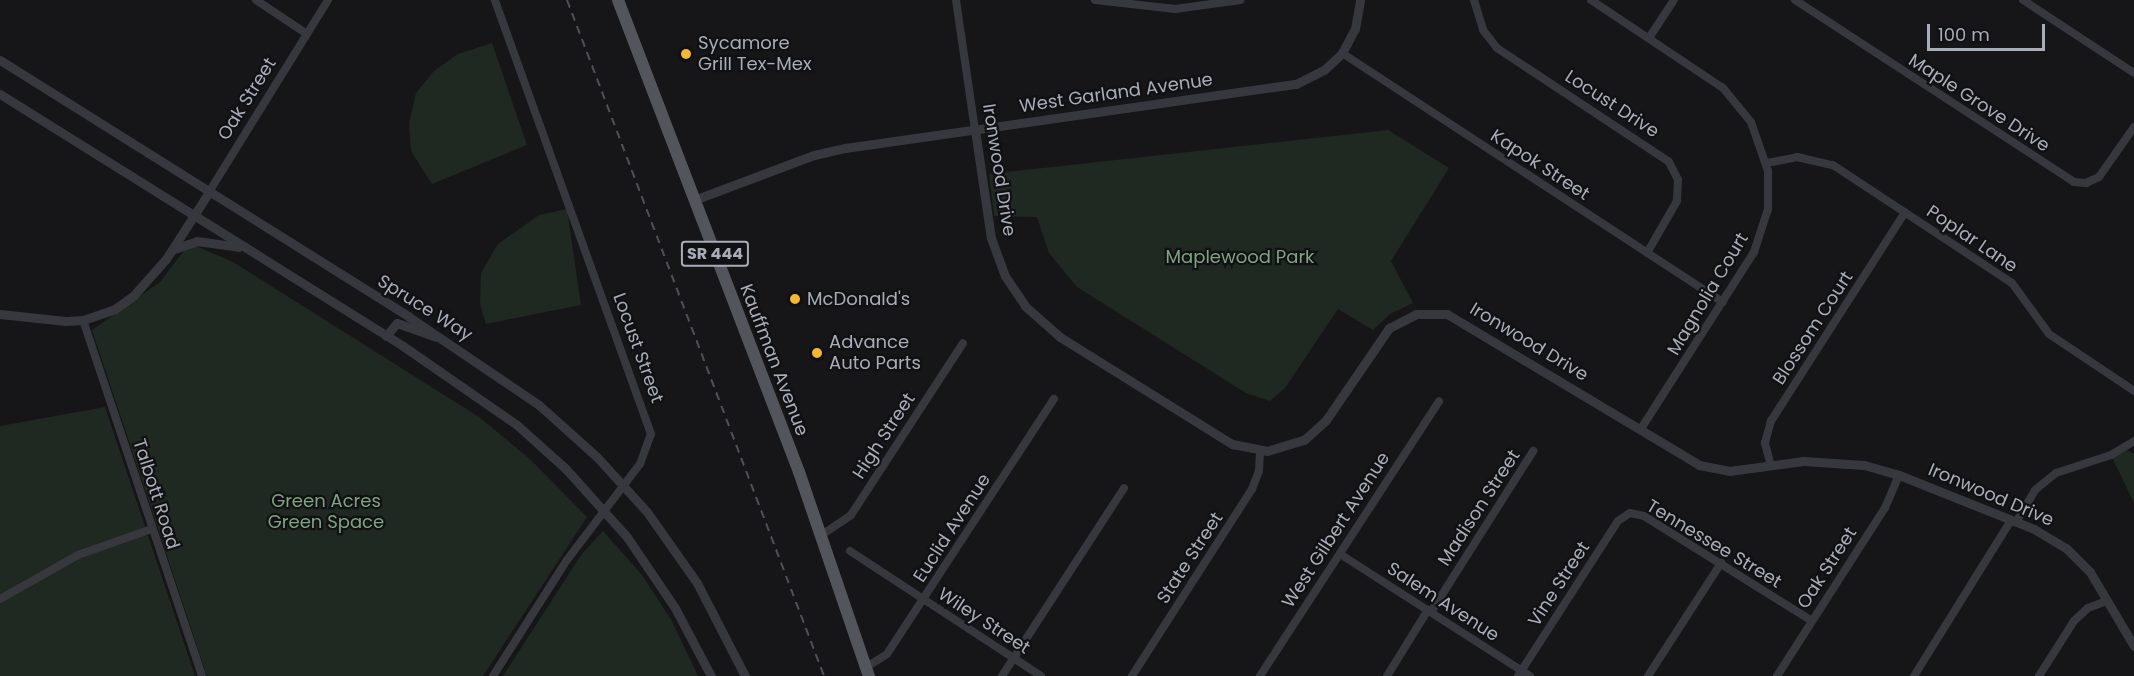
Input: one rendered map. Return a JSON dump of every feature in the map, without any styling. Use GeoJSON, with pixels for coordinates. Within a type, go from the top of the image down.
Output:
{"type":"FeatureCollection","features":[{"type":"Feature","properties":{"kind":"main road","name":"Kauffman Avenue"},"geometry":{"type":"LineString","coordinates":[[618,0],[820,536],[868,671],[879,676]]}},
{"type":"Feature","properties":{"kind":"street"},"geometry":{"type":"LineString","coordinates":[[256,0],[308,34]]}},
{"type":"Feature","properties":{"kind":"street","name":"Oak Street"},"geometry":{"type":"LineString","coordinates":[[83,320],[128,300],[174,249],[328,0]]}},
{"type":"Feature","properties":{"kind":"street","name":"Locust Street"},"geometry":{"type":"LineString","coordinates":[[493,676],[567,560],[625,485],[646,452],[651,434],[495,0]]}},
{"type":"Feature","properties":{"kind":"street","name":"Ironwood Drive"},"geometry":{"type":"LineString","coordinates":[[957,0],[995,252],[1011,286],[1031,313],[1060,337],[1232,444],[1260,451],[1287,448],[1312,434],[1326,420],[1384,333],[1405,318],[1430,313],[1463,320],[1640,430],[1709,468],[1729,471],[1825,461],[1899,475],[2053,539],[2078,559],[2095,579],[2134,646]]}},
{"type":"Feature","properties":{"kind":"street"},"geometry":{"type":"LineString","coordinates":[[1095,0],[1174,9],[1240,0]]}},
{"type":"Feature","properties":{"kind":"street","name":"West Garland Avenue"},"geometry":{"type":"LineString","coordinates":[[694,200],[827,152],[1289,85],[1317,74],[1342,53],[1355,29],[1360,0]]}},
{"type":"Feature","properties":{"kind":"street","name":"Locust Drive"},"geometry":{"type":"LineString","coordinates":[[1474,0],[1482,30],[1497,48],[1659,153],[1673,168],[1679,188],[1677,201],[1647,253]]}},
{"type":"Feature","properties":{"kind":"street","name":"Magnolia Court"},"geometry":{"type":"LineString","coordinates":[[1591,0],[1732,97],[1755,130],[1767,163],[1769,190],[1765,223],[1751,258],[1640,430]]}},
{"type":"Feature","properties":{"kind":"street"},"geometry":{"type":"LineString","coordinates":[[1649,38],[1674,0]]}},
{"type":"Feature","properties":{"kind":"street","name":"Maple Grove Drive"},"geometry":{"type":"LineString","coordinates":[[1795,0],[2074,182],[2086,183],[2099,177],[2134,127]]}},
{"type":"Feature","properties":{"kind":"street"},"geometry":{"type":"LineString","coordinates":[[2023,0],[2134,73]]}},
{"type":"Feature","properties":{"kind":"street","name":"Kapok Street"},"geometry":{"type":"LineString","coordinates":[[1342,53],[1723,302]]}},
{"type":"Feature","properties":{"kind":"street","name":"Spruce Way"},"geometry":{"type":"LineString","coordinates":[[0,60],[441,338],[537,403],[625,485],[697,583],[745,676]]}},
{"type":"Feature","properties":{"kind":"street"},"geometry":{"type":"LineString","coordinates":[[0,94],[386,336],[517,424],[566,469],[605,511],[664,590],[711,676]]}},
{"type":"Feature","properties":{"kind":"street","name":"Poplar Lane"},"geometry":{"type":"LineString","coordinates":[[1767,163],[1797,157],[1824,162],[1905,212],[2012,283],[2049,334],[2134,391]]}},
{"type":"Feature","properties":{"kind":"street","name":"Blossom Court"},"geometry":{"type":"LineString","coordinates":[[1771,466],[1765,443],[1771,422],[1905,212]]}},
{"type":"Feature","properties":{"kind":"street"},"geometry":{"type":"LineString","coordinates":[[174,249],[197,241],[244,248]]}},
{"type":"Feature","properties":{"kind":"street"},"geometry":{"type":"LineString","coordinates":[[0,314],[83,320]]}},
{"type":"Feature","properties":{"kind":"street","name":"Talbott Road"},"geometry":{"type":"LineString","coordinates":[[83,320],[202,676]]}},
{"type":"Feature","properties":{"kind":"street"},"geometry":{"type":"LineString","coordinates":[[386,336],[398,323],[441,338]]}},
{"type":"Feature","properties":{"kind":"street","name":"High Street"},"geometry":{"type":"LineString","coordinates":[[820,536],[851,515],[963,343]]}},
{"type":"Feature","properties":{"kind":"street","name":"Euclid Avenue"},"geometry":{"type":"LineString","coordinates":[[868,671],[887,654],[1054,399]]}},
{"type":"Feature","properties":{"kind":"street","name":"West Gilbert Avenue"},"geometry":{"type":"LineString","coordinates":[[1260,676],[1439,401]]}},
{"type":"Feature","properties":{"kind":"street"},"geometry":{"type":"LineString","coordinates":[[1914,676],[2026,501],[2050,477],[2068,467],[2111,455],[2134,441]]}},
{"type":"Feature","properties":{"kind":"street","name":"State Street"},"geometry":{"type":"LineString","coordinates":[[1132,676],[1252,489],[1259,471],[1260,451]]}},
{"type":"Feature","properties":{"kind":"street","name":"Madison Street"},"geometry":{"type":"LineString","coordinates":[[1387,676],[1533,451]]}},
{"type":"Feature","properties":{"kind":"street","name":"Oak Street"},"geometry":{"type":"LineString","coordinates":[[1777,676],[1885,508],[1899,475]]}},
{"type":"Feature","properties":{"kind":"street"},"geometry":{"type":"LineString","coordinates":[[1002,676],[1124,488]]}},
{"type":"Feature","properties":{"kind":"street","name":"Tennessee Street"},"geometry":{"type":"LineString","coordinates":[[1630,513],[1644,516],[1812,621]]}},
{"type":"Feature","properties":{"kind":"street","name":"Vine Street"},"geometry":{"type":"LineString","coordinates":[[1520,673],[1618,521],[1630,513]]}},
{"type":"Feature","properties":{"kind":"street"},"geometry":{"type":"LineString","coordinates":[[0,599],[78,555],[152,529]]}},
{"type":"Feature","properties":{"kind":"street","name":"Wiley Street"},"geometry":{"type":"LineString","coordinates":[[850,551],[1041,676]]}},
{"type":"Feature","properties":{"kind":"street","name":"Salem Avenue"},"geometry":{"type":"LineString","coordinates":[[1340,554],[1430,611],[1520,673],[1530,676]]}},
{"type":"Feature","properties":{"kind":"street"},"geometry":{"type":"LineString","coordinates":[[1648,676],[1721,563]]}},
{"type":"Feature","properties":{"kind":"street"},"geometry":{"type":"LineString","coordinates":[[2039,676],[2074,621],[2088,608],[2106,601]]}},
{"type":"Feature","properties":{"kind":"green space"},"geometry":{"type":"Polygon","coordinates":[[[492,43],[527,145],[432,184],[411,151],[409,123],[416,93],[434,71],[458,54],[492,43]]]}},
{"type":"Feature","properties":{"kind":"green space","name":"Maplewood Park"},"geometry":{"type":"Polygon","coordinates":[[[1388,130],[1449,168],[1391,261],[1413,303],[1390,314],[1373,330],[1338,309],[1285,388],[1270,401],[1246,393],[1077,287],[1049,253],[1037,217],[994,216],[989,174],[1388,130]]]}},
{"type":"Feature","properties":{"kind":"green space"},"geometry":{"type":"Polygon","coordinates":[[[567,209],[581,305],[486,324],[480,304],[481,273],[498,244],[539,215],[567,209]]]}},
{"type":"Feature","properties":{"kind":"green space","name":"Green Acres Green Space"},"geometry":{"type":"Polygon","coordinates":[[[194,245],[233,262],[479,417],[530,459],[587,517],[483,676],[207,676],[92,330],[160,282],[186,248],[194,245]]]}},
{"type":"Feature","properties":{"kind":"green space"},"geometry":{"type":"Polygon","coordinates":[[[105,407],[195,676],[0,676],[0,426],[105,407]]]}},
{"type":"Feature","properties":{"kind":"green space"},"geometry":{"type":"Polygon","coordinates":[[[2124,448],[2134,454],[2134,503],[2111,455],[2124,448]]]}},
{"type":"Feature","properties":{"kind":"green space"},"geometry":{"type":"Polygon","coordinates":[[[603,531],[642,575],[672,621],[698,676],[503,676],[581,555],[603,531]]]}},
{"type":"Feature","properties":{"kind":"railway"},"geometry":{"type":"LineString","coordinates":[[567,0],[824,676]]}},
{"type":"Feature","properties":{"kind":"place","name":"Sycamore Grill Tex-Mex"},"geometry":{"type":"Point","coordinates":[686,54]}},
{"type":"Feature","properties":{"kind":"place","name":"McDonald's"},"geometry":{"type":"Point","coordinates":[795,299]}},
{"type":"Feature","properties":{"kind":"place","name":"Advance Auto Parts"},"geometry":{"type":"Point","coordinates":[817,353]}}]}
